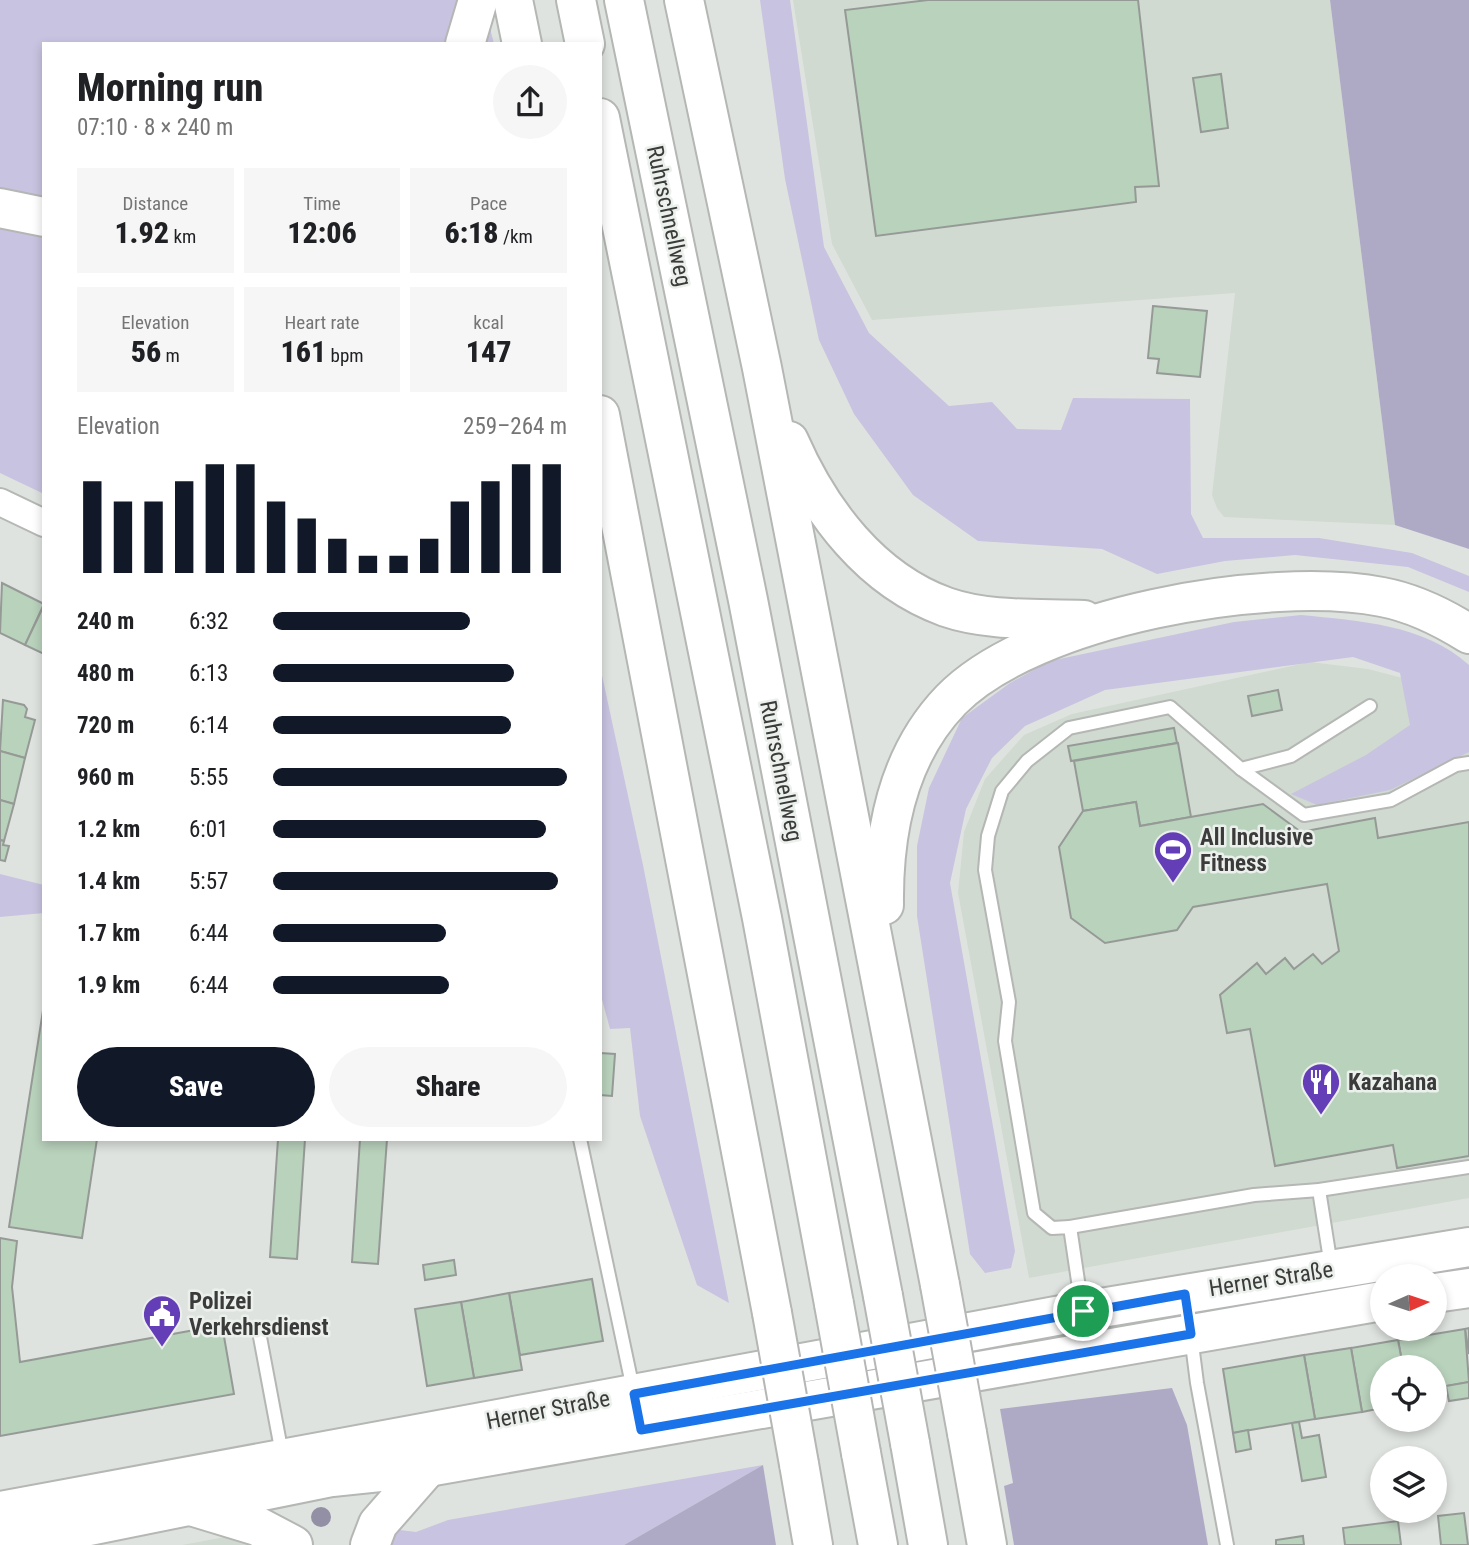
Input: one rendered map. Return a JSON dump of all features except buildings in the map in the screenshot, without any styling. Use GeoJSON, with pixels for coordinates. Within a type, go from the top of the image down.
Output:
{"type":"FeatureCollection","features":[{"type":"Feature","properties":{"kind":"main road"},"geometry":{"type":"LineString","coordinates":[[466,42],[478,0]]}},
{"type":"Feature","properties":{"kind":"main road"},"geometry":{"type":"LineString","coordinates":[[513,0],[522,42]]}},
{"type":"Feature","properties":{"kind":"main road"},"geometry":{"type":"LineString","coordinates":[[576,0],[585,42]]}},
{"type":"Feature","properties":{"kind":"main road","name":"Ruhrschnellweg"},"geometry":{"type":"LineString","coordinates":[[624,0],[748,600],[883,1296],[928,1545]]}},
{"type":"Feature","properties":{"kind":"main road"},"geometry":{"type":"LineString","coordinates":[[684,0],[762,368],[894,1036],[987,1545]]}},
{"type":"Feature","properties":{"kind":"main road"},"geometry":{"type":"LineString","coordinates":[[708,0],[708,88],[712,128]]}},
{"type":"Feature","properties":{"kind":"main road","name":"Ruhrschnellweg"},"geometry":{"type":"LineString","coordinates":[[602,128],[762,918],[878,1545]]}},
{"type":"Feature","properties":{"kind":"main road"},"geometry":{"type":"LineString","coordinates":[[0,208],[42,217]]}},
{"type":"Feature","properties":{"kind":"main road"},"geometry":{"type":"LineString","coordinates":[[0,231],[42,231]]}},
{"type":"Feature","properties":{"kind":"main road"},"geometry":{"type":"LineString","coordinates":[[762,368],[801,468],[827,511],[872,563],[909,591],[948,607],[990,616],[1104,620]]}},
{"type":"Feature","properties":{"kind":"main road"},"geometry":{"type":"LineString","coordinates":[[602,425],[772,1313],[813,1545]]}},
{"type":"Feature","properties":{"kind":"main road"},"geometry":{"type":"LineString","coordinates":[[602,487],[630,561]]}},
{"type":"Feature","properties":{"kind":"main road"},"geometry":{"type":"LineString","coordinates":[[894,1036],[885,950],[883,872],[888,828],[911,755],[930,726],[966,686],[1015,655],[1104,620],[1256,592],[1321,589],[1383,597],[1436,613],[1469,634]]}},
{"type":"Feature","properties":{"kind":"main road","name":"Herner Straße"},"geometry":{"type":"LineString","coordinates":[[0,1511],[285,1473],[638,1412],[1191,1334],[1469,1247]]}},
{"type":"Feature","properties":{"kind":"main road"},"geometry":{"type":"LineString","coordinates":[[1447,1291],[1469,1288]]}},
{"type":"Feature","properties":{"kind":"main road","name":"Herner Straße"},"geometry":{"type":"LineString","coordinates":[[0,1544],[63,1538],[191,1506],[285,1473],[332,1477],[428,1467],[638,1412],[1083,1311],[1185,1294],[1334,1289],[1370,1298]]}},
{"type":"Feature","properties":{"kind":"main road"},"geometry":{"type":"LineString","coordinates":[[370,1545],[377,1524],[428,1467]]}},
{"type":"Feature","properties":{"kind":"main road"},"geometry":{"type":"LineString","coordinates":[[191,1506],[257,1526],[293,1545]]}},
{"type":"Feature","properties":{"kind":"street"},"geometry":{"type":"LineString","coordinates":[[0,502],[42,522]]}},
{"type":"Feature","properties":{"kind":"lane"},"geometry":{"type":"LineString","coordinates":[[1241,769],[1291,756],[1370,706]]}},
{"type":"Feature","properties":{"kind":"lane"},"geometry":{"type":"LineString","coordinates":[[1469,764],[1456,765],[1391,800],[1304,815],[1241,769],[1170,708],[1069,727],[1027,761],[1002,791],[988,836],[985,870],[1009,1002],[1005,1041],[1034,1213],[1052,1228],[1254,1195],[1319,1190],[1469,1167]]}},
{"type":"Feature","properties":{"kind":"lane"},"geometry":{"type":"LineString","coordinates":[[580,1141],[638,1412]]}},
{"type":"Feature","properties":{"kind":"lane"},"geometry":{"type":"LineString","coordinates":[[1319,1190],[1334,1289]]}},
{"type":"Feature","properties":{"kind":"lane"},"geometry":{"type":"LineString","coordinates":[[1070,1227],[1083,1311]]}},
{"type":"Feature","properties":{"kind":"lane"},"geometry":{"type":"LineString","coordinates":[[1185,1294],[1196,1383],[1227,1545]]}},
{"type":"Feature","properties":{"kind":"lane"},"geometry":{"type":"LineString","coordinates":[[260,1338],[285,1473]]}},
{"type":"Feature","properties":{"kind":"shaded area"},"geometry":{"type":"Polygon","coordinates":[[[0,0],[483,0],[494,42],[42,42],[42,493],[0,473],[0,0]]]}},
{"type":"Feature","properties":{"kind":"shaded area"},"geometry":{"type":"Polygon","coordinates":[[[760,0],[790,0],[824,247],[869,333],[949,406],[992,402],[1017,429],[1061,430],[1073,398],[1190,399],[1191,514],[1203,538],[1319,538],[1412,553],[1469,576],[1469,592],[1408,567],[1295,555],[1225,561],[1157,574],[1102,549],[978,541],[913,495],[854,414],[819,340],[785,179],[760,0]]]}},
{"type":"Feature","properties":{"kind":"shaded area"},"geometry":{"type":"Polygon","coordinates":[[[793,0],[1330,0],[1395,525],[1224,517],[1217,508],[1212,495],[1235,293],[872,320],[832,244],[793,0]]]}},
{"type":"Feature","properties":{"kind":"shaded area"},"geometry":{"type":"Polygon","coordinates":[[[1330,0],[1469,0],[1469,549],[1395,525],[1330,0]]]}},
{"type":"Feature","properties":{"kind":"shaded area"},"geometry":{"type":"Polygon","coordinates":[[[1301,615],[1368,623],[1411,633],[1451,651],[1469,665],[1469,752],[1390,790],[1317,805],[1291,794],[1366,755],[1410,725],[1400,673],[1353,657],[1105,690],[1025,726],[992,758],[966,809],[950,883],[1015,1251],[1011,1268],[985,1273],[970,1254],[917,916],[917,846],[929,788],[962,718],[1010,683],[1050,661],[1234,622],[1301,615]]]}},
{"type":"Feature","properties":{"kind":"shaded area"},"geometry":{"type":"Polygon","coordinates":[[[1310,662],[1368,669],[1437,687],[1469,708],[1469,1198],[1029,1278],[958,893],[964,832],[985,779],[1024,735],[1072,714],[1310,662]]]}},
{"type":"Feature","properties":{"kind":"shaded area"},"geometry":{"type":"Polygon","coordinates":[[[602,675],[643,865],[729,1303],[697,1285],[640,1116],[630,1028],[610,1029],[602,999],[602,675]]]}},
{"type":"Feature","properties":{"kind":"shaded area"},"geometry":{"type":"Polygon","coordinates":[[[0,874],[42,884],[42,913],[0,917],[0,874]]]}},
{"type":"Feature","properties":{"kind":"shaded area"},"geometry":{"type":"Polygon","coordinates":[[[1139,1318],[1135,1325],[989,1349],[986,1338],[1139,1318]]]}},
{"type":"Feature","properties":{"kind":"shaded area"},"geometry":{"type":"Polygon","coordinates":[[[1172,1388],[1187,1425],[1208,1545],[1014,1545],[1004,1486],[1013,1483],[1000,1409],[1172,1388]]]}},
{"type":"Feature","properties":{"kind":"shaded area"},"geometry":{"type":"Polygon","coordinates":[[[763,1465],[624,1545],[388,1545],[391,1536],[400,1530],[416,1532],[448,1520],[763,1465]]]}},
{"type":"Feature","properties":{"kind":"shaded area"},"geometry":{"type":"Polygon","coordinates":[[[763,1465],[776,1545],[624,1545],[763,1465]]]}},
{"type":"Feature","properties":{"kind":"shaded area"},"geometry":{"type":"Polygon","coordinates":[[[247,1533],[252,1545],[182,1545],[247,1533]]]}},
{"type":"Feature","properties":{"kind":"place","name":"All Inclusive Fitness"},"geometry":{"type":"Point","coordinates":[1173,884]}},
{"type":"Feature","properties":{"kind":"place","name":"Kazahana"},"geometry":{"type":"Point","coordinates":[1321,1116]}},
{"type":"Feature","properties":{"kind":"place","name":"Polizei Verkehrsdienst"},"geometry":{"type":"Point","coordinates":[162,1348]}},
{"type":"Feature","properties":{"kind":"route"},"geometry":{"type":"LineString","coordinates":[[1185,1294],[1191,1334],[641,1430],[634,1394],[1083,1311],[1185,1294]]}}]}
